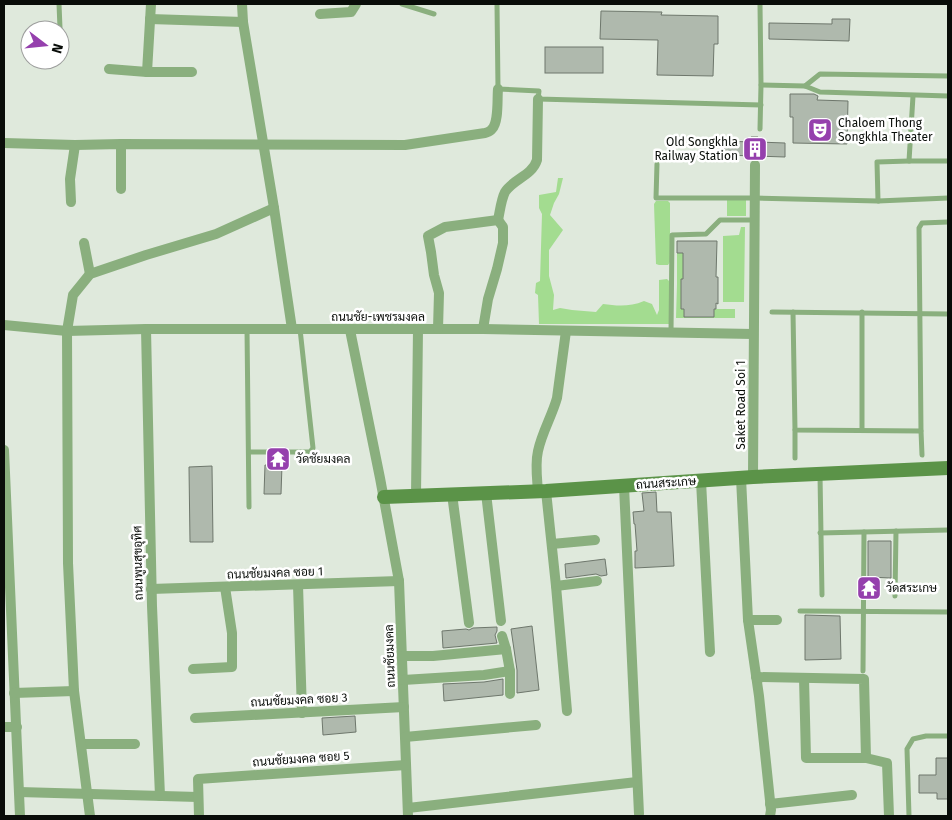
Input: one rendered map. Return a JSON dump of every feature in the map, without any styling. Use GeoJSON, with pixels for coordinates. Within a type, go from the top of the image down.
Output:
{"type":"FeatureCollection","features":[{"type":"Feature","properties":{"kind":"street"},"geometry":{"type":"LineString","coordinates":[[147,72],[151,4]]}},
{"type":"Feature","properties":{"kind":"street"},"geometry":{"type":"LineString","coordinates":[[242,4],[243,22],[296,329]]}},
{"type":"Feature","properties":{"kind":"street"},"geometry":{"type":"LineString","coordinates":[[320,14],[351,12],[356,4]]}},
{"type":"Feature","properties":{"kind":"street"},"geometry":{"type":"LineString","coordinates":[[150,19],[243,22]]}},
{"type":"Feature","properties":{"kind":"street"},"geometry":{"type":"LineString","coordinates":[[109,69],[147,72],[192,72]]}},
{"type":"Feature","properties":{"kind":"street"},"geometry":{"type":"LineString","coordinates":[[4,143],[75,145],[405,145],[485,134],[492,130],[495,125],[498,89]]}},
{"type":"Feature","properties":{"kind":"street"},"geometry":{"type":"LineString","coordinates":[[498,220],[506,191],[532,170],[537,160],[538,99]]}},
{"type":"Feature","properties":{"kind":"street"},"geometry":{"type":"LineString","coordinates":[[121,144],[121,189]]}},
{"type":"Feature","properties":{"kind":"street"},"geometry":{"type":"LineString","coordinates":[[71,202],[70,179],[75,145]]}},
{"type":"Feature","properties":{"kind":"street","name":"Saket Road Soi 1"},"geometry":{"type":"LineString","coordinates":[[755,165],[753,334],[747,477],[748,620],[759,696],[770,816]]}},
{"type":"Feature","properties":{"kind":"street"},"geometry":{"type":"LineString","coordinates":[[90,816],[74,691],[68,563],[67,331],[73,295],[90,274],[216,234],[274,208]]}},
{"type":"Feature","properties":{"kind":"street"},"geometry":{"type":"LineString","coordinates":[[438,329],[439,293],[428,236],[446,227],[498,220]]}},
{"type":"Feature","properties":{"kind":"street"},"geometry":{"type":"LineString","coordinates":[[483,329],[488,299],[503,243],[504,227],[498,220]]}},
{"type":"Feature","properties":{"kind":"street"},"geometry":{"type":"LineString","coordinates":[[84,242],[90,274]]}},
{"type":"Feature","properties":{"kind":"street","name":"ถนนชัย-เพชรมงคล"},"geometry":{"type":"LineString","coordinates":[[4,325],[67,331],[146,329],[483,329],[753,334]]}},
{"type":"Feature","properties":{"kind":"street","name":"ถนนพูนสุขอุทิศ"},"geometry":{"type":"LineString","coordinates":[[146,329],[151,589],[160,796]]}},
{"type":"Feature","properties":{"kind":"street","name":"ถนนชัยมงคล"},"geometry":{"type":"LineString","coordinates":[[350,330],[384,496],[399,581],[408,812]]}},
{"type":"Feature","properties":{"kind":"street"},"geometry":{"type":"LineString","coordinates":[[416,495],[418,330]]}},
{"type":"Feature","properties":{"kind":"street"},"geometry":{"type":"LineString","coordinates":[[566,331],[557,398],[538,451],[537,477],[542,491],[552,544],[567,711]]}},
{"type":"Feature","properties":{"kind":"street"},"geometry":{"type":"LineString","coordinates":[[4,450],[20,816]]}},
{"type":"Feature","properties":{"kind":"street","name":"ถนนสระเกษ"},"geometry":{"type":"LineString","coordinates":[[384,496],[542,491],[747,477],[948,468]]}},
{"type":"Feature","properties":{"kind":"street"},"geometry":{"type":"LineString","coordinates":[[701,480],[710,652]]}},
{"type":"Feature","properties":{"kind":"street"},"geometry":{"type":"LineString","coordinates":[[624,486],[639,814]]}},
{"type":"Feature","properties":{"kind":"street"},"geometry":{"type":"LineString","coordinates":[[486,493],[501,621]]}},
{"type":"Feature","properties":{"kind":"street"},"geometry":{"type":"LineString","coordinates":[[452,494],[468,623]]}},
{"type":"Feature","properties":{"kind":"street"},"geometry":{"type":"LineString","coordinates":[[552,544],[595,540]]}},
{"type":"Feature","properties":{"kind":"street","name":"ถนนชัยมงคล ซอย 1"},"geometry":{"type":"LineString","coordinates":[[151,589],[399,581]]}},
{"type":"Feature","properties":{"kind":"street"},"geometry":{"type":"LineString","coordinates":[[556,586],[597,581]]}},
{"type":"Feature","properties":{"kind":"street"},"geometry":{"type":"LineString","coordinates":[[298,585],[302,712]]}},
{"type":"Feature","properties":{"kind":"street"},"geometry":{"type":"LineString","coordinates":[[193,669],[232,667],[232,633],[226,587]]}},
{"type":"Feature","properties":{"kind":"street"},"geometry":{"type":"LineString","coordinates":[[748,620],[777,620]]}},
{"type":"Feature","properties":{"kind":"street"},"geometry":{"type":"LineString","coordinates":[[502,636],[510,671],[510,694]]}},
{"type":"Feature","properties":{"kind":"street"},"geometry":{"type":"LineString","coordinates":[[402,656],[433,656],[506,649]]}},
{"type":"Feature","properties":{"kind":"street"},"geometry":{"type":"LineString","coordinates":[[403,680],[484,675],[510,671]]}},
{"type":"Feature","properties":{"kind":"street"},"geometry":{"type":"LineString","coordinates":[[756,677],[864,679],[866,758]]}},
{"type":"Feature","properties":{"kind":"street"},"geometry":{"type":"LineString","coordinates":[[804,678],[806,758],[866,758],[887,763],[888,816]]}},
{"type":"Feature","properties":{"kind":"street"},"geometry":{"type":"LineString","coordinates":[[14,693],[74,691]]}},
{"type":"Feature","properties":{"kind":"street","name":"ถนนชัยมงคล ซอย 3"},"geometry":{"type":"LineString","coordinates":[[195,718],[404,707]]}},
{"type":"Feature","properties":{"kind":"street"},"geometry":{"type":"LineString","coordinates":[[405,737],[536,726]]}},
{"type":"Feature","properties":{"kind":"street"},"geometry":{"type":"LineString","coordinates":[[4,727],[17,727]]}},
{"type":"Feature","properties":{"kind":"street"},"geometry":{"type":"LineString","coordinates":[[81,744],[135,744]]}},
{"type":"Feature","properties":{"kind":"street","name":"ถนนชัยมงคล ซอย 5"},"geometry":{"type":"LineString","coordinates":[[198,798],[198,779],[406,765]]}},
{"type":"Feature","properties":{"kind":"street"},"geometry":{"type":"LineString","coordinates":[[408,812],[637,782]]}},
{"type":"Feature","properties":{"kind":"street"},"geometry":{"type":"LineString","coordinates":[[19,792],[198,798],[199,816]]}},
{"type":"Feature","properties":{"kind":"street"},"geometry":{"type":"LineString","coordinates":[[770,804],[852,795]]}},
{"type":"Feature","properties":{"kind":"lane"},"geometry":{"type":"LineString","coordinates":[[59,4],[60,20]]}},
{"type":"Feature","properties":{"kind":"lane"},"geometry":{"type":"LineString","coordinates":[[403,4],[434,14]]}},
{"type":"Feature","properties":{"kind":"lane"},"geometry":{"type":"LineString","coordinates":[[497,4],[498,89],[539,90],[538,99],[761,105]]}},
{"type":"Feature","properties":{"kind":"lane"},"geometry":{"type":"LineString","coordinates":[[760,4],[760,129]]}},
{"type":"Feature","properties":{"kind":"lane"},"geometry":{"type":"LineString","coordinates":[[805,86],[820,74],[948,76]]}},
{"type":"Feature","properties":{"kind":"lane"},"geometry":{"type":"LineString","coordinates":[[761,84],[805,86],[820,92],[948,96]]}},
{"type":"Feature","properties":{"kind":"lane"},"geometry":{"type":"LineString","coordinates":[[910,161],[913,96]]}},
{"type":"Feature","properties":{"kind":"lane"},"geometry":{"type":"LineString","coordinates":[[878,201],[877,162],[948,161]]}},
{"type":"Feature","properties":{"kind":"lane"},"geometry":{"type":"LineString","coordinates":[[657,164],[656,198],[878,201],[948,198]]}},
{"type":"Feature","properties":{"kind":"lane"},"geometry":{"type":"LineString","coordinates":[[671,333],[672,235],[706,234],[720,220],[754,220]]}},
{"type":"Feature","properties":{"kind":"lane"},"geometry":{"type":"LineString","coordinates":[[922,455],[920,225],[922,223],[948,222]]}},
{"type":"Feature","properties":{"kind":"lane"},"geometry":{"type":"LineString","coordinates":[[772,312],[948,314]]}},
{"type":"Feature","properties":{"kind":"lane"},"geometry":{"type":"LineString","coordinates":[[793,312],[795,458]]}},
{"type":"Feature","properties":{"kind":"lane"},"geometry":{"type":"LineString","coordinates":[[862,312],[862,430]]}},
{"type":"Feature","properties":{"kind":"lane"},"geometry":{"type":"LineString","coordinates":[[246,329],[249,507]]}},
{"type":"Feature","properties":{"kind":"lane"},"geometry":{"type":"LineString","coordinates":[[249,452],[310,452],[312,448],[296,329]]}},
{"type":"Feature","properties":{"kind":"lane"},"geometry":{"type":"LineString","coordinates":[[795,430],[921,431]]}},
{"type":"Feature","properties":{"kind":"lane"},"geometry":{"type":"LineString","coordinates":[[820,474],[822,595]]}},
{"type":"Feature","properties":{"kind":"lane"},"geometry":{"type":"LineString","coordinates":[[820,533],[948,530]]}},
{"type":"Feature","properties":{"kind":"lane"},"geometry":{"type":"LineString","coordinates":[[895,596],[896,531]]}},
{"type":"Feature","properties":{"kind":"lane"},"geometry":{"type":"LineString","coordinates":[[863,671],[864,532]]}},
{"type":"Feature","properties":{"kind":"lane"},"geometry":{"type":"LineString","coordinates":[[800,611],[948,612]]}},
{"type":"Feature","properties":{"kind":"lane"},"geometry":{"type":"LineString","coordinates":[[909,816],[907,749],[913,740],[926,736],[948,736]]}},
{"type":"Feature","properties":{"kind":"green space"},"geometry":{"type":"Polygon","coordinates":[[[558,178],[563,178],[559,194],[550,215],[563,230],[549,250],[549,276],[554,295],[553,310],[560,308],[596,312],[603,304],[624,306],[644,301],[652,304],[657,315],[659,310],[659,280],[667,279],[669,281],[670,324],[539,324],[538,295],[535,293],[536,283],[540,281],[542,214],[539,208],[539,195],[556,192],[558,178]]]}},
{"type":"Feature","properties":{"kind":"green space"},"geometry":{"type":"Polygon","coordinates":[[[727,200],[746,200],[746,216],[727,216],[727,200]]]}},
{"type":"Feature","properties":{"kind":"green space"},"geometry":{"type":"Polygon","coordinates":[[[656,201],[668,201],[670,203],[670,262],[668,265],[656,264],[654,204],[656,201]]]}},
{"type":"Feature","properties":{"kind":"green space"},"geometry":{"type":"Polygon","coordinates":[[[741,227],[745,227],[744,302],[723,302],[723,236],[739,235],[741,227]]]}},
{"type":"Feature","properties":{"kind":"green space"},"geometry":{"type":"Polygon","coordinates":[[[677,253],[687,253],[681,309],[684,309],[684,317],[713,317],[714,309],[735,309],[735,318],[676,318],[677,253]]]}},
{"type":"Feature","properties":{"kind":"building"},"geometry":{"type":"Polygon","coordinates":[[[601,11],[662,12],[661,15],[718,16],[718,44],[714,44],[713,76],[657,75],[658,40],[600,39],[601,11]]]}},
{"type":"Feature","properties":{"kind":"building"},"geometry":{"type":"Polygon","coordinates":[[[832,19],[850,19],[849,41],[769,39],[769,23],[832,24],[832,19]]]}},
{"type":"Feature","properties":{"kind":"building"},"geometry":{"type":"Polygon","coordinates":[[[545,47],[603,47],[603,73],[545,73],[545,47]]]}},
{"type":"Feature","properties":{"kind":"building","name":"Chaloem Thong Songkhla Theater"},"geometry":{"type":"Polygon","coordinates":[[[790,94],[814,94],[818,96],[817,100],[848,101],[847,144],[793,143],[793,117],[790,117],[790,94]]]}},
{"type":"Feature","properties":{"kind":"building","name":"Old Songkhla Railway Station"},"geometry":{"type":"Polygon","coordinates":[[[751,137],[758,137],[758,142],[785,143],[785,157],[724,155],[725,141],[751,142],[751,137]]]}},
{"type":"Feature","properties":{"kind":"building"},"geometry":{"type":"Polygon","coordinates":[[[677,241],[717,241],[716,277],[718,277],[718,304],[716,303],[716,309],[714,309],[714,317],[684,317],[684,309],[681,309],[683,253],[677,253],[677,241]]]}},
{"type":"Feature","properties":{"kind":"building"},"geometry":{"type":"Polygon","coordinates":[[[265,465],[282,465],[281,494],[264,494],[265,465]]]}},
{"type":"Feature","properties":{"kind":"building"},"geometry":{"type":"Polygon","coordinates":[[[212,466],[213,542],[190,542],[189,467],[212,466]]]}},
{"type":"Feature","properties":{"kind":"building"},"geometry":{"type":"Polygon","coordinates":[[[656,492],[657,512],[671,512],[674,566],[635,568],[635,551],[637,551],[633,512],[644,511],[642,493],[656,492]]]}},
{"type":"Feature","properties":{"kind":"building"},"geometry":{"type":"Polygon","coordinates":[[[868,541],[891,541],[891,578],[868,577],[868,541]]]}},
{"type":"Feature","properties":{"kind":"building"},"geometry":{"type":"Polygon","coordinates":[[[605,559],[607,575],[601,576],[596,574],[566,578],[565,564],[605,559]]]}},
{"type":"Feature","properties":{"kind":"building"},"geometry":{"type":"Polygon","coordinates":[[[805,615],[840,616],[841,659],[805,660],[805,615]]]}},
{"type":"Feature","properties":{"kind":"building"},"geometry":{"type":"Polygon","coordinates":[[[532,626],[539,690],[517,693],[517,670],[511,629],[532,626]]]}},
{"type":"Feature","properties":{"kind":"building"},"geometry":{"type":"Polygon","coordinates":[[[497,627],[495,635],[497,643],[443,648],[442,631],[497,627]]]}},
{"type":"Feature","properties":{"kind":"building"},"geometry":{"type":"Polygon","coordinates":[[[503,679],[503,695],[444,701],[443,684],[503,679]]]}},
{"type":"Feature","properties":{"kind":"building"},"geometry":{"type":"Polygon","coordinates":[[[355,716],[356,732],[323,735],[322,718],[355,716]]]}},
{"type":"Feature","properties":{"kind":"building"},"geometry":{"type":"Polygon","coordinates":[[[936,758],[948,758],[948,799],[937,799],[937,793],[919,793],[919,775],[936,775],[936,758]]]}},
{"type":"Feature","properties":{"kind":"place","name":"Chaloem Thong Songkhla Theater"},"geometry":{"type":"Point","coordinates":[820,130]}},
{"type":"Feature","properties":{"kind":"place","name":"Old Songkhla Railway Station"},"geometry":{"type":"Point","coordinates":[755,149]}},
{"type":"Feature","properties":{"kind":"place","name":"วัดชัยมงคล"},"geometry":{"type":"Point","coordinates":[278,459]}},
{"type":"Feature","properties":{"kind":"place","name":"วัดสระเกษ"},"geometry":{"type":"Point","coordinates":[869,588]}}]}
